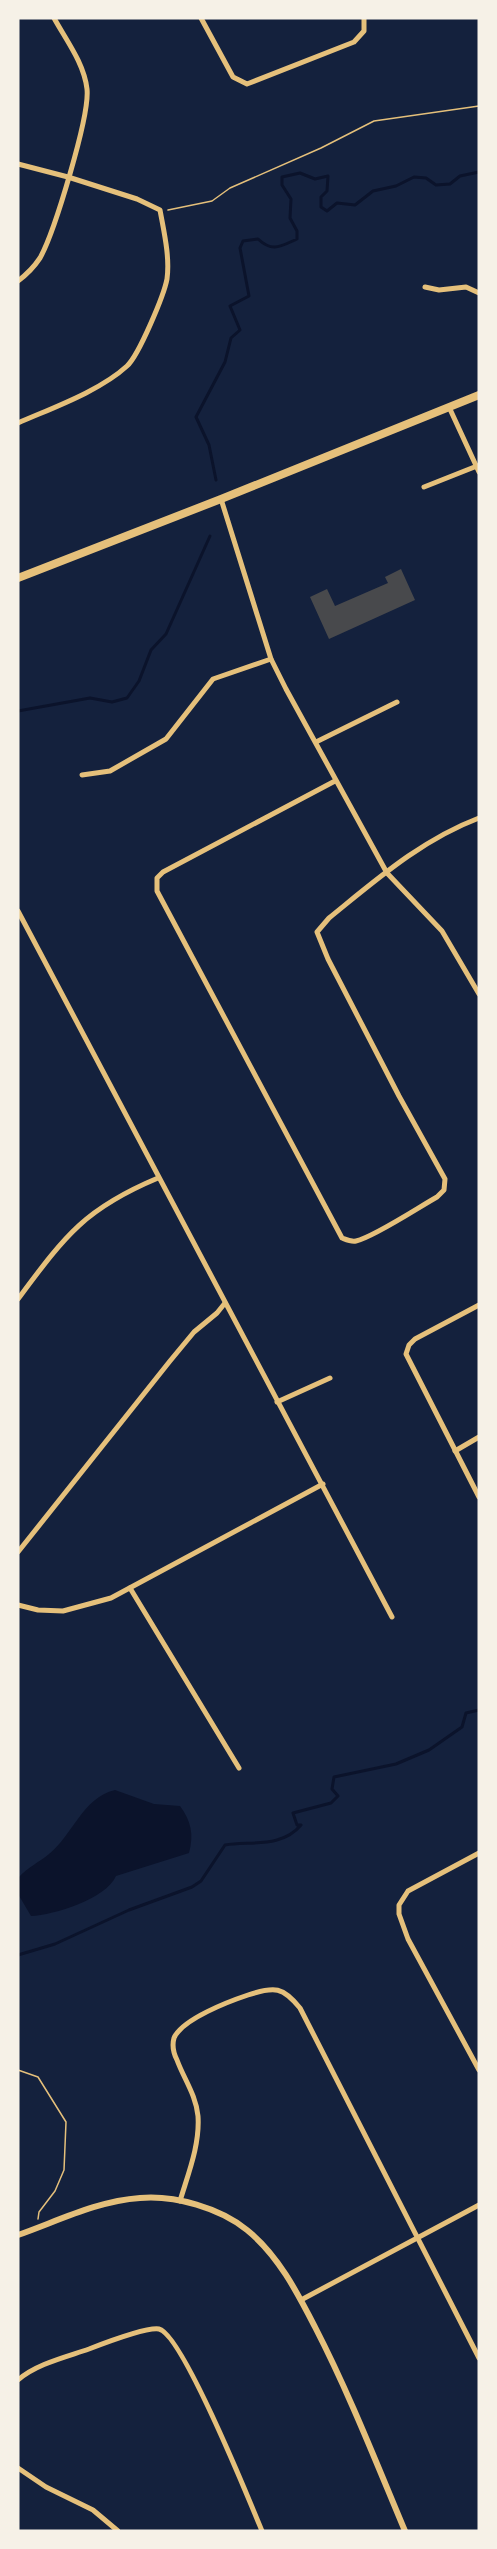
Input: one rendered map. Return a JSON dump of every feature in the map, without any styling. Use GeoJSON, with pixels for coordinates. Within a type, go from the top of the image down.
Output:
{"type":"FeatureCollection","features":[{"type":"Feature","properties":{"kind":"main road"},"geometry":{"type":"LineString","coordinates":[[18,578],[221,499],[479,394]]}},
{"type":"Feature","properties":{"kind":"street"},"geometry":{"type":"LineString","coordinates":[[18,281],[39,260],[47,244],[85,115],[87,89],[81,66],[54,18]]}},
{"type":"Feature","properties":{"kind":"street"},"geometry":{"type":"LineString","coordinates":[[201,18],[233,77],[247,84],[354,42],[364,31],[364,18]]}},
{"type":"Feature","properties":{"kind":"street"},"geometry":{"type":"LineString","coordinates":[[18,164],[68,177],[144,202],[160,210],[165,235],[167,280],[138,351],[129,364],[110,380],[18,423]]}},
{"type":"Feature","properties":{"kind":"street"},"geometry":{"type":"LineString","coordinates":[[424,287],[440,290],[466,286],[479,293]]}},
{"type":"Feature","properties":{"kind":"street"},"geometry":{"type":"LineString","coordinates":[[424,487],[478,469],[449,407]]}},
{"type":"Feature","properties":{"kind":"street"},"geometry":{"type":"LineString","coordinates":[[221,499],[271,659],[335,781],[387,873],[442,931],[479,994]]}},
{"type":"Feature","properties":{"kind":"street"},"geometry":{"type":"LineString","coordinates":[[82,776],[110,771],[166,739],[213,679],[271,659]]}},
{"type":"Feature","properties":{"kind":"street"},"geometry":{"type":"LineString","coordinates":[[316,741],[397,702]]}},
{"type":"Feature","properties":{"kind":"street"},"geometry":{"type":"LineString","coordinates":[[335,781],[163,872],[157,878],[157,891],[342,1238],[350,1241],[357,1241],[377,1231],[437,1197],[444,1190],[445,1179],[393,1085],[317,932],[329,918],[417,849],[456,827],[479,818]]}},
{"type":"Feature","properties":{"kind":"street"},"geometry":{"type":"LineString","coordinates":[[18,911],[392,1617]]}},
{"type":"Feature","properties":{"kind":"street"},"geometry":{"type":"LineString","coordinates":[[18,1299],[64,1238],[81,1222],[119,1196],[158,1178]]}},
{"type":"Feature","properties":{"kind":"street"},"geometry":{"type":"LineString","coordinates":[[18,1552],[194,1332],[217,1313],[225,1303]]}},
{"type":"Feature","properties":{"kind":"street"},"geometry":{"type":"LineString","coordinates":[[479,1305],[415,1339],[409,1345],[406,1354],[479,1497]]}},
{"type":"Feature","properties":{"kind":"street"},"geometry":{"type":"LineString","coordinates":[[277,1402],[330,1378]]}},
{"type":"Feature","properties":{"kind":"street"},"geometry":{"type":"LineString","coordinates":[[455,1451],[479,1437]]}},
{"type":"Feature","properties":{"kind":"street"},"geometry":{"type":"LineString","coordinates":[[18,1605],[38,1610],[63,1611],[111,1598],[323,1485]]}},
{"type":"Feature","properties":{"kind":"street"},"geometry":{"type":"LineString","coordinates":[[130,1588],[239,1768]]}},
{"type":"Feature","properties":{"kind":"street"},"geometry":{"type":"LineString","coordinates":[[479,1853],[408,1891],[399,1905],[399,1914],[408,1939],[439,1991],[479,2070]]}},
{"type":"Feature","properties":{"kind":"street"},"geometry":{"type":"LineString","coordinates":[[180,2201],[197,2135],[198,2115],[189,2084],[173,2049],[174,2038],[180,2030],[198,2017],[231,2000],[252,1993],[285,1991],[300,2008],[479,2358]]}},
{"type":"Feature","properties":{"kind":"street"},"geometry":{"type":"LineString","coordinates":[[18,2235],[86,2209],[127,2200],[154,2198],[180,2201],[216,2213],[249,2231],[270,2252],[301,2300],[347,2392],[405,2531]]}},
{"type":"Feature","properties":{"kind":"street"},"geometry":{"type":"LineString","coordinates":[[301,2300],[416,2236],[479,2205]]}},
{"type":"Feature","properties":{"kind":"street"},"geometry":{"type":"LineString","coordinates":[[18,2380],[44,2366],[108,2342],[151,2329],[166,2332],[212,2414],[262,2531]]}},
{"type":"Feature","properties":{"kind":"street"},"geometry":{"type":"LineString","coordinates":[[18,2468],[46,2487],[93,2510],[118,2531]]}},
{"type":"Feature","properties":{"kind":"path"},"geometry":{"type":"LineString","coordinates":[[160,210],[213,201],[231,188],[321,148],[374,121],[479,106]]}},
{"type":"Feature","properties":{"kind":"path"},"geometry":{"type":"LineString","coordinates":[[18,2070],[38,2077],[66,2122],[64,2170],[55,2191],[39,2212],[36,2228]]}},
{"type":"Feature","properties":{"kind":"water"},"geometry":{"type":"Polygon","coordinates":[[[115,1790],[154,1804],[180,1806],[187,1817],[190,1828],[189,1853],[116,1876],[102,1892],[78,1904],[53,1913],[31,1916],[18,1894],[19,1877],[57,1846],[94,1801],[115,1790]]]}},
{"type":"Feature","properties":{"kind":"building"},"geometry":{"type":"Polygon","coordinates":[[[401,569],[415,600],[329,639],[310,597],[327,589],[335,606],[388,583],[385,577],[401,569]]]}},
{"type":"Feature","properties":{"kind":"waterway"},"geometry":{"type":"LineString","coordinates":[[216,480],[209,445],[196,417],[225,362],[231,338],[240,330],[230,306],[249,296],[240,248],[243,241],[258,239],[268,246],[277,247],[297,239],[297,231],[290,218],[291,199],[282,185],[282,177],[300,173],[315,179],[328,176],[327,191],[321,197],[321,207],[327,211],[337,203],[355,205],[373,191],[396,186],[414,177],[426,178],[436,185],[450,184],[460,176],[479,172]]}},
{"type":"Feature","properties":{"kind":"waterway"},"geometry":{"type":"LineString","coordinates":[[18,711],[90,698],[112,702],[127,698],[139,681],[151,650],[166,634],[210,536]]}},
{"type":"Feature","properties":{"kind":"waterway"},"geometry":{"type":"LineString","coordinates":[[18,1955],[55,1944],[129,1910],[192,1887],[201,1881],[225,1845],[266,1842],[285,1837],[301,1825],[297,1825],[293,1813],[331,1803],[338,1796],[332,1789],[334,1777],[396,1764],[429,1750],[462,1727],[466,1713],[479,1710]]}}]}
